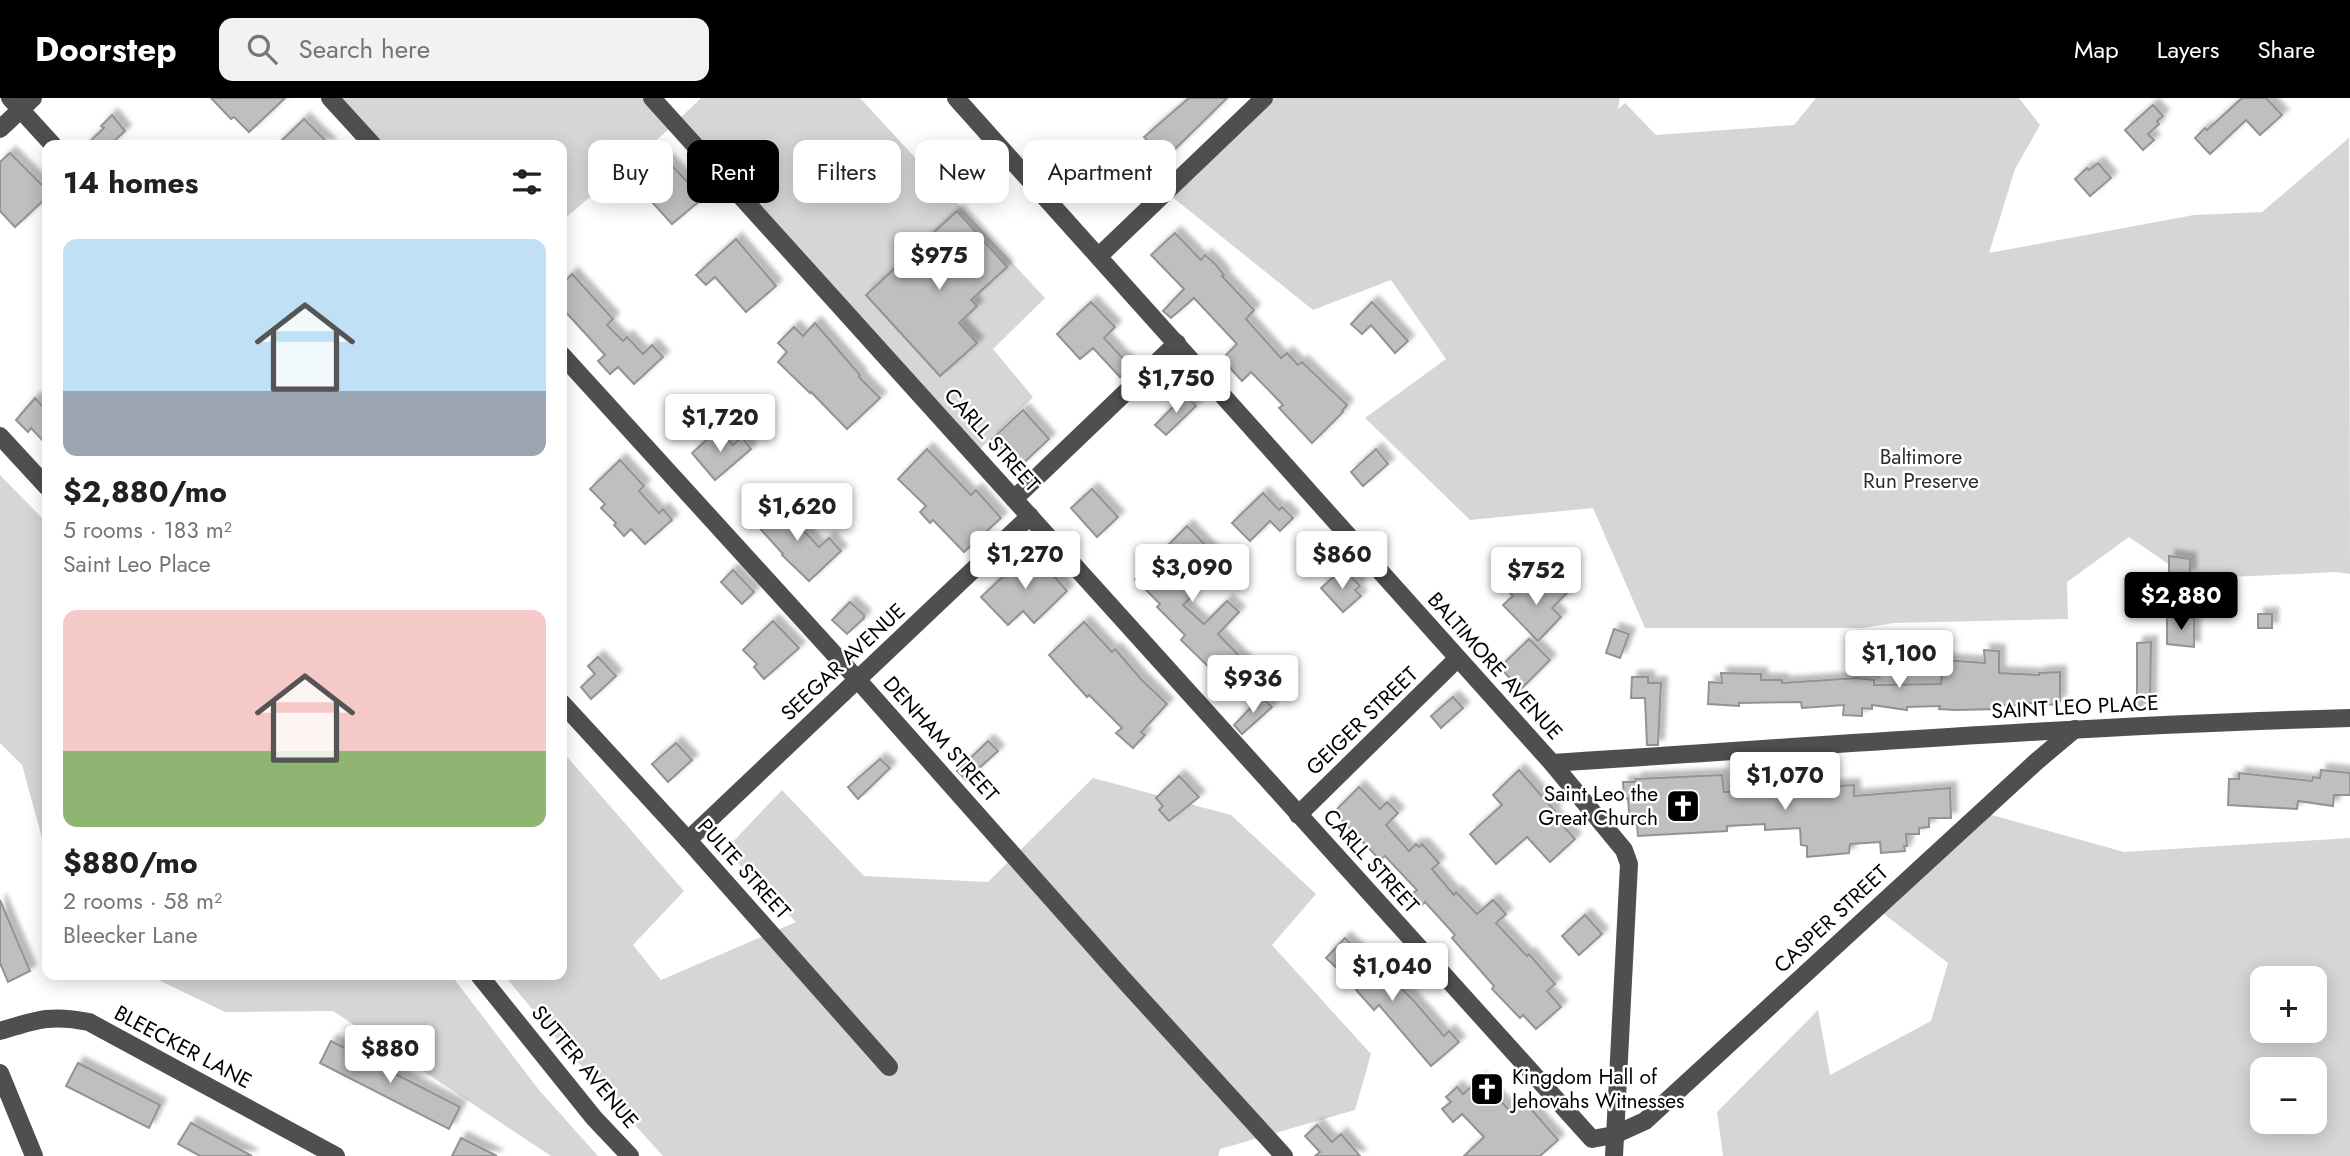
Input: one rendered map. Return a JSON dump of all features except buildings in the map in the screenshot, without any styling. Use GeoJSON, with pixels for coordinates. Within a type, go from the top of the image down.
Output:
{"type":"FeatureCollection","features":[{"type":"Feature","properties":{"kind":"street"},"geometry":{"type":"LineString","coordinates":[[330,98],[368,140]]}},
{"type":"Feature","properties":{"kind":"street","name":"CARLL STREET"},"geometry":{"type":"LineString","coordinates":[[652,98],[1592,1139],[1614,1135]]}},
{"type":"Feature","properties":{"kind":"street","name":"BALTIMORE AVENUE"},"geometry":{"type":"LineString","coordinates":[[956,98],[1552,763],[1624,850],[1629,864],[1614,1156]]}},
{"type":"Feature","properties":{"kind":"street"},"geometry":{"type":"LineString","coordinates":[[1099,256],[1264,98]]}},
{"type":"Feature","properties":{"kind":"street"},"geometry":{"type":"LineString","coordinates":[[0,129],[21,102],[49,140]]}},
{"type":"Feature","properties":{"kind":"street"},"geometry":{"type":"LineString","coordinates":[[1014,499],[1177,343]]}},
{"type":"Feature","properties":{"kind":"street","name":"DENHAM STREET"},"geometry":{"type":"LineString","coordinates":[[567,360],[857,679],[1115,971],[1284,1156]]}},
{"type":"Feature","properties":{"kind":"street"},"geometry":{"type":"LineString","coordinates":[[0,436],[42,482]]}},
{"type":"Feature","properties":{"kind":"street","name":"SEEGAR AVENUE"},"geometry":{"type":"LineString","coordinates":[[688,841],[1030,516]]}},
{"type":"Feature","properties":{"kind":"street","name":"GEIGER STREET"},"geometry":{"type":"LineString","coordinates":[[1298,815],[1457,659]]}},
{"type":"Feature","properties":{"kind":"street","name":"PULTE STREET"},"geometry":{"type":"LineString","coordinates":[[567,708],[890,1067]]}},
{"type":"Feature","properties":{"kind":"street","name":"SAINT LEO PLACE"},"geometry":{"type":"LineString","coordinates":[[1552,763],[2075,729],[2350,718]]}},
{"type":"Feature","properties":{"kind":"street","name":"CASPER STREET"},"geometry":{"type":"LineString","coordinates":[[1614,1135],[1645,1121],[2075,729]]}},
{"type":"Feature","properties":{"kind":"street","name":"SUTTER AVENUE"},"geometry":{"type":"LineString","coordinates":[[483,980],[594,1118],[630,1156]]}},
{"type":"Feature","properties":{"kind":"street","name":"BLEECKER LANE"},"geometry":{"type":"LineString","coordinates":[[0,1031],[44,1018],[64,1017],[89,1022],[328,1154]]}},
{"type":"Feature","properties":{"kind":"street"},"geometry":{"type":"LineString","coordinates":[[0,1073],[34,1156]]}},
{"type":"Feature","properties":{"kind":"green space"},"geometry":{"type":"Polygon","coordinates":[[[330,98],[652,98],[675,123],[701,98],[860,98],[899,140],[793,140],[793,203],[901,203],[901,142],[915,157],[915,203],[957,203],[1045,298],[993,349],[1033,397],[974,455],[746,203],[779,203],[779,140],[689,140],[675,124],[656,140],[588,140],[588,199],[567,217],[567,140],[368,140],[330,98]]]}},
{"type":"Feature","properties":{"kind":"green space","name":"Baltimore Run Preserve"},"geometry":{"type":"Polygon","coordinates":[[[1264,98],[1620,98],[1618,109],[1625,103],[1656,135],[1794,125],[1816,98],[2019,98],[2040,125],[2015,169],[1989,253],[2194,215],[2262,212],[2349,138],[2350,574],[2336,572],[2190,579],[2129,537],[2067,582],[2068,619],[1894,623],[1863,628],[1645,628],[1593,508],[1470,520],[1365,418],[1446,359],[1391,280],[1313,310],[1176,200],[1176,182],[1264,98]]]}},
{"type":"Feature","properties":{"kind":"green space"},"geometry":{"type":"Polygon","coordinates":[[[0,475],[42,518],[42,838],[22,765],[0,743],[0,475]]]}},
{"type":"Feature","properties":{"kind":"green space"},"geometry":{"type":"Polygon","coordinates":[[[567,757],[684,891],[633,945],[661,980],[796,922],[725,850],[782,790],[864,876],[988,882],[1093,778],[1231,815],[1316,894],[1272,945],[1371,1054],[1355,1110],[1220,1149],[1218,1156],[663,1156],[555,1037],[508,980],[567,980],[567,757]]]}},
{"type":"Feature","properties":{"kind":"green space"},"geometry":{"type":"Polygon","coordinates":[[[1981,812],[2124,852],[2350,838],[2350,1156],[1723,1156],[1717,1112],[1818,1010],[1830,1075],[1931,1021],[1948,963],[1876,908],[1981,812]]]}},
{"type":"Feature","properties":{"kind":"green space"},"geometry":{"type":"Polygon","coordinates":[[[158,980],[455,980],[539,1090],[598,1156],[551,1156],[333,1011],[225,1012],[158,980]]]}},
{"type":"Feature","properties":{"kind":"place","name":"Saint Leo the Great Church"},"geometry":{"type":"Point","coordinates":[1683,806]}},
{"type":"Feature","properties":{"kind":"place","name":"Kingdom Hall of Jehovahs Witnesses"},"geometry":{"type":"Point","coordinates":[1487,1089]}}]}
